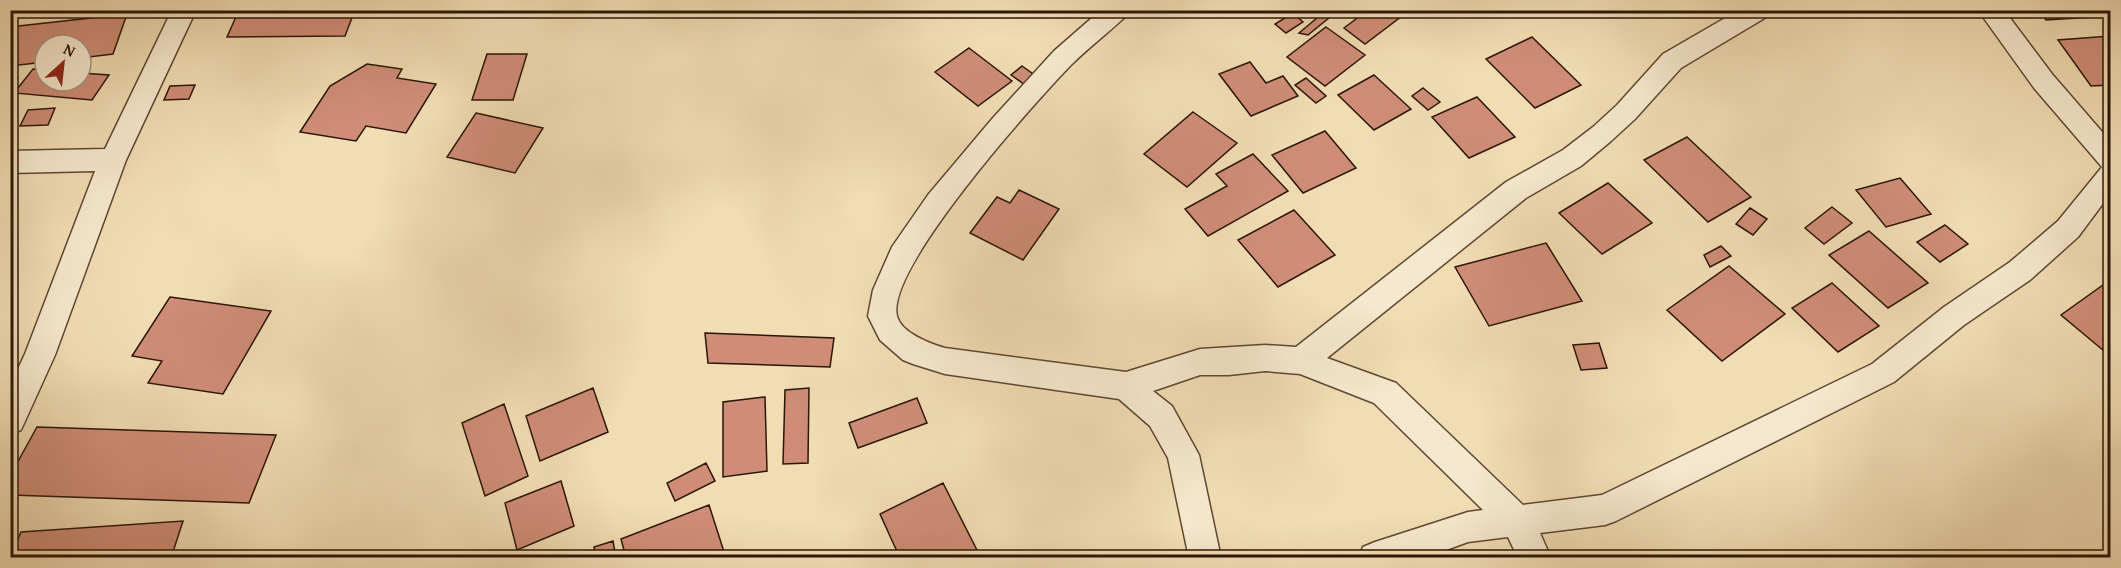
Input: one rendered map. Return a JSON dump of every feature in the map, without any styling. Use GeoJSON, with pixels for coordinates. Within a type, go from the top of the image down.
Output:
{"type":"FeatureCollection","features":[{"type":"Feature","properties":{"kind":"street"},"geometry":{"type":"LineString","coordinates":[[10,420],[40,355],[113,160],[184,10]]}},
{"type":"Feature","properties":{"kind":"street"},"geometry":{"type":"LineString","coordinates":[[1117,10],[1063,58],[1001,126],[938,203],[902,255],[888,290],[882,316],[890,331],[913,351],[945,361],[1126,386],[1200,362],[1265,358],[1301,361],[1385,393],[1517,521],[1535,558]]}},
{"type":"Feature","properties":{"kind":"street"},"geometry":{"type":"LineString","coordinates":[[1301,361],[1516,190],[1572,158],[1602,134],[1626,112],[1672,61],[1759,10]]}},
{"type":"Feature","properties":{"kind":"street"},"geometry":{"type":"LineString","coordinates":[[1990,10],[2043,81],[2110,159]]}},
{"type":"Feature","properties":{"kind":"street"},"geometry":{"type":"LineString","coordinates":[[10,162],[113,160]]}},
{"type":"Feature","properties":{"kind":"street"},"geometry":{"type":"LineString","coordinates":[[1375,558],[1468,527],[1605,510],[1883,373],[1954,316],[2020,271],[2068,229],[2110,175]]}},
{"type":"Feature","properties":{"kind":"street"},"geometry":{"type":"LineString","coordinates":[[1126,386],[1161,416],[1184,455],[1205,558]]}},
{"type":"Feature","properties":{"kind":"building"},"geometry":{"type":"Polygon","coordinates":[[[239,10],[355,10],[345,36],[227,37],[239,10]]]}},
{"type":"Feature","properties":{"kind":"building"},"geometry":{"type":"Polygon","coordinates":[[[1368,10],[1410,10],[1365,44],[1344,28],[1368,10]]]}},
{"type":"Feature","properties":{"kind":"building"},"geometry":{"type":"Polygon","coordinates":[[[2039,10],[2110,10],[2110,16],[2046,20],[2039,10]]]}},
{"type":"Feature","properties":{"kind":"building"},"geometry":{"type":"Polygon","coordinates":[[[1293,13],[1303,22],[1286,33],[1275,24],[1293,13]]]}},
{"type":"Feature","properties":{"kind":"building"},"geometry":{"type":"Polygon","coordinates":[[[1323,13],[1330,17],[1308,35],[1299,33],[1323,13]]]}},
{"type":"Feature","properties":{"kind":"building"},"geometry":{"type":"Polygon","coordinates":[[[127,14],[113,54],[93,56],[93,33],[33,33],[33,63],[10,66],[10,27],[127,14]]]}},
{"type":"Feature","properties":{"kind":"building"},"geometry":{"type":"Polygon","coordinates":[[[1326,27],[1365,55],[1325,86],[1287,57],[1326,27]]]}},
{"type":"Feature","properties":{"kind":"building"},"geometry":{"type":"Polygon","coordinates":[[[2110,36],[2110,85],[2091,86],[2058,40],[2110,36]]]}},
{"type":"Feature","properties":{"kind":"building"},"geometry":{"type":"Polygon","coordinates":[[[1532,37],[1581,85],[1535,108],[1486,59],[1532,37]]]}},
{"type":"Feature","properties":{"kind":"building"},"geometry":{"type":"Polygon","coordinates":[[[969,48],[1012,81],[978,106],[935,72],[969,48]]]}},
{"type":"Feature","properties":{"kind":"building"},"geometry":{"type":"Polygon","coordinates":[[[487,54],[527,54],[513,100],[472,100],[487,54]]]}},
{"type":"Feature","properties":{"kind":"building"},"geometry":{"type":"Polygon","coordinates":[[[1250,62],[1266,83],[1283,76],[1298,96],[1251,116],[1219,74],[1250,62]]]}},
{"type":"Feature","properties":{"kind":"building"},"geometry":{"type":"Polygon","coordinates":[[[367,64],[402,69],[397,78],[436,84],[406,133],[366,126],[356,141],[300,132],[330,86],[367,64]]]}},
{"type":"Feature","properties":{"kind":"building"},"geometry":{"type":"Polygon","coordinates":[[[1022,66],[1036,76],[1028,87],[1011,75],[1022,66]]]}},
{"type":"Feature","properties":{"kind":"building"},"geometry":{"type":"Polygon","coordinates":[[[33,69],[33,93],[93,93],[93,74],[109,75],[92,100],[14,93],[33,69]]]}},
{"type":"Feature","properties":{"kind":"building"},"geometry":{"type":"Polygon","coordinates":[[[1374,75],[1411,109],[1374,130],[1338,95],[1374,75]]]}},
{"type":"Feature","properties":{"kind":"building"},"geometry":{"type":"Polygon","coordinates":[[[1306,78],[1326,96],[1316,103],[1295,85],[1306,78]]]}},
{"type":"Feature","properties":{"kind":"building"},"geometry":{"type":"Polygon","coordinates":[[[195,85],[189,99],[164,100],[170,86],[195,85]]]}},
{"type":"Feature","properties":{"kind":"building"},"geometry":{"type":"Polygon","coordinates":[[[1423,88],[1440,102],[1428,110],[1412,96],[1423,88]]]}},
{"type":"Feature","properties":{"kind":"building"},"geometry":{"type":"Polygon","coordinates":[[[1477,97],[1515,137],[1469,158],[1432,117],[1477,97]]]}},
{"type":"Feature","properties":{"kind":"building"},"geometry":{"type":"Polygon","coordinates":[[[55,108],[48,125],[20,126],[28,110],[55,108]]]}},
{"type":"Feature","properties":{"kind":"building"},"geometry":{"type":"Polygon","coordinates":[[[1193,112],[1237,143],[1187,187],[1144,154],[1193,112]]]}},
{"type":"Feature","properties":{"kind":"building"},"geometry":{"type":"Polygon","coordinates":[[[476,113],[543,128],[515,173],[447,157],[476,113]]]}},
{"type":"Feature","properties":{"kind":"building"},"geometry":{"type":"Polygon","coordinates":[[[1325,131],[1356,168],[1303,193],[1272,155],[1325,131]]]}},
{"type":"Feature","properties":{"kind":"building"},"geometry":{"type":"Polygon","coordinates":[[[1687,137],[1751,197],[1708,222],[1644,160],[1687,137]]]}},
{"type":"Feature","properties":{"kind":"building"},"geometry":{"type":"Polygon","coordinates":[[[1253,154],[1288,191],[1208,236],[1185,209],[1227,186],[1216,174],[1253,154]]]}},
{"type":"Feature","properties":{"kind":"building"},"geometry":{"type":"Polygon","coordinates":[[[1900,178],[1931,214],[1886,227],[1856,190],[1900,178]]]}},
{"type":"Feature","properties":{"kind":"building"},"geometry":{"type":"Polygon","coordinates":[[[1608,183],[1652,223],[1602,254],[1559,213],[1608,183]]]}},
{"type":"Feature","properties":{"kind":"building"},"geometry":{"type":"Polygon","coordinates":[[[1019,190],[1059,209],[1023,260],[970,233],[997,197],[1010,203],[1019,190]]]}},
{"type":"Feature","properties":{"kind":"building"},"geometry":{"type":"Polygon","coordinates":[[[1832,207],[1852,223],[1824,244],[1805,228],[1832,207]]]}},
{"type":"Feature","properties":{"kind":"building"},"geometry":{"type":"Polygon","coordinates":[[[1750,208],[1767,219],[1753,235],[1736,224],[1750,208]]]}},
{"type":"Feature","properties":{"kind":"building"},"geometry":{"type":"Polygon","coordinates":[[[1294,210],[1335,255],[1278,287],[1238,240],[1294,210]]]}},
{"type":"Feature","properties":{"kind":"building"},"geometry":{"type":"Polygon","coordinates":[[[1945,225],[1968,244],[1940,262],[1917,242],[1945,225]]]}},
{"type":"Feature","properties":{"kind":"building"},"geometry":{"type":"Polygon","coordinates":[[[1869,231],[1928,283],[1888,308],[1829,255],[1869,231]]]}},
{"type":"Feature","properties":{"kind":"building"},"geometry":{"type":"Polygon","coordinates":[[[1546,243],[1582,301],[1489,326],[1455,267],[1546,243]]]}},
{"type":"Feature","properties":{"kind":"building"},"geometry":{"type":"Polygon","coordinates":[[[1721,246],[1731,256],[1710,267],[1704,255],[1721,246]]]}},
{"type":"Feature","properties":{"kind":"building"},"geometry":{"type":"Polygon","coordinates":[[[1729,266],[1785,314],[1722,361],[1667,310],[1729,266]]]}},
{"type":"Feature","properties":{"kind":"building"},"geometry":{"type":"Polygon","coordinates":[[[2110,280],[2110,356],[2061,315],[2110,280]]]}},
{"type":"Feature","properties":{"kind":"building"},"geometry":{"type":"Polygon","coordinates":[[[1832,283],[1879,326],[1838,352],[1792,308],[1832,283]]]}},
{"type":"Feature","properties":{"kind":"building"},"geometry":{"type":"Polygon","coordinates":[[[170,297],[271,311],[223,394],[148,383],[162,361],[132,356],[170,297]]]}},
{"type":"Feature","properties":{"kind":"building"},"geometry":{"type":"Polygon","coordinates":[[[705,333],[834,338],[830,367],[708,363],[705,333]]]}},
{"type":"Feature","properties":{"kind":"building"},"geometry":{"type":"Polygon","coordinates":[[[1599,343],[1607,368],[1581,370],[1573,345],[1599,343]]]}},
{"type":"Feature","properties":{"kind":"building"},"geometry":{"type":"Polygon","coordinates":[[[593,388],[608,432],[540,461],[526,416],[593,388]]]}},
{"type":"Feature","properties":{"kind":"building"},"geometry":{"type":"Polygon","coordinates":[[[809,388],[808,463],[783,464],[785,390],[809,388]]]}},
{"type":"Feature","properties":{"kind":"building"},"geometry":{"type":"Polygon","coordinates":[[[765,397],[767,471],[723,477],[723,402],[765,397]]]}},
{"type":"Feature","properties":{"kind":"building"},"geometry":{"type":"Polygon","coordinates":[[[917,398],[927,423],[858,448],[849,423],[917,398]]]}},
{"type":"Feature","properties":{"kind":"building"},"geometry":{"type":"Polygon","coordinates":[[[504,404],[528,476],[485,496],[462,423],[504,404]]]}},
{"type":"Feature","properties":{"kind":"building"},"geometry":{"type":"Polygon","coordinates":[[[37,427],[276,435],[249,503],[10,495],[10,476],[37,427]]]}},
{"type":"Feature","properties":{"kind":"building"},"geometry":{"type":"Polygon","coordinates":[[[706,463],[715,481],[675,501],[667,483],[706,463]]]}},
{"type":"Feature","properties":{"kind":"building"},"geometry":{"type":"Polygon","coordinates":[[[561,481],[574,526],[517,550],[505,503],[561,481]]]}},
{"type":"Feature","properties":{"kind":"building"},"geometry":{"type":"Polygon","coordinates":[[[943,483],[981,558],[900,558],[880,514],[943,483]]]}},
{"type":"Feature","properties":{"kind":"building"},"geometry":{"type":"Polygon","coordinates":[[[709,505],[726,558],[626,558],[621,539],[709,505]]]}},
{"type":"Feature","properties":{"kind":"building"},"geometry":{"type":"Polygon","coordinates":[[[183,521],[171,558],[10,558],[21,532],[183,521]]]}},
{"type":"Feature","properties":{"kind":"building"},"geometry":{"type":"Polygon","coordinates":[[[613,541],[616,558],[596,558],[594,547],[613,541]]]}}]}
